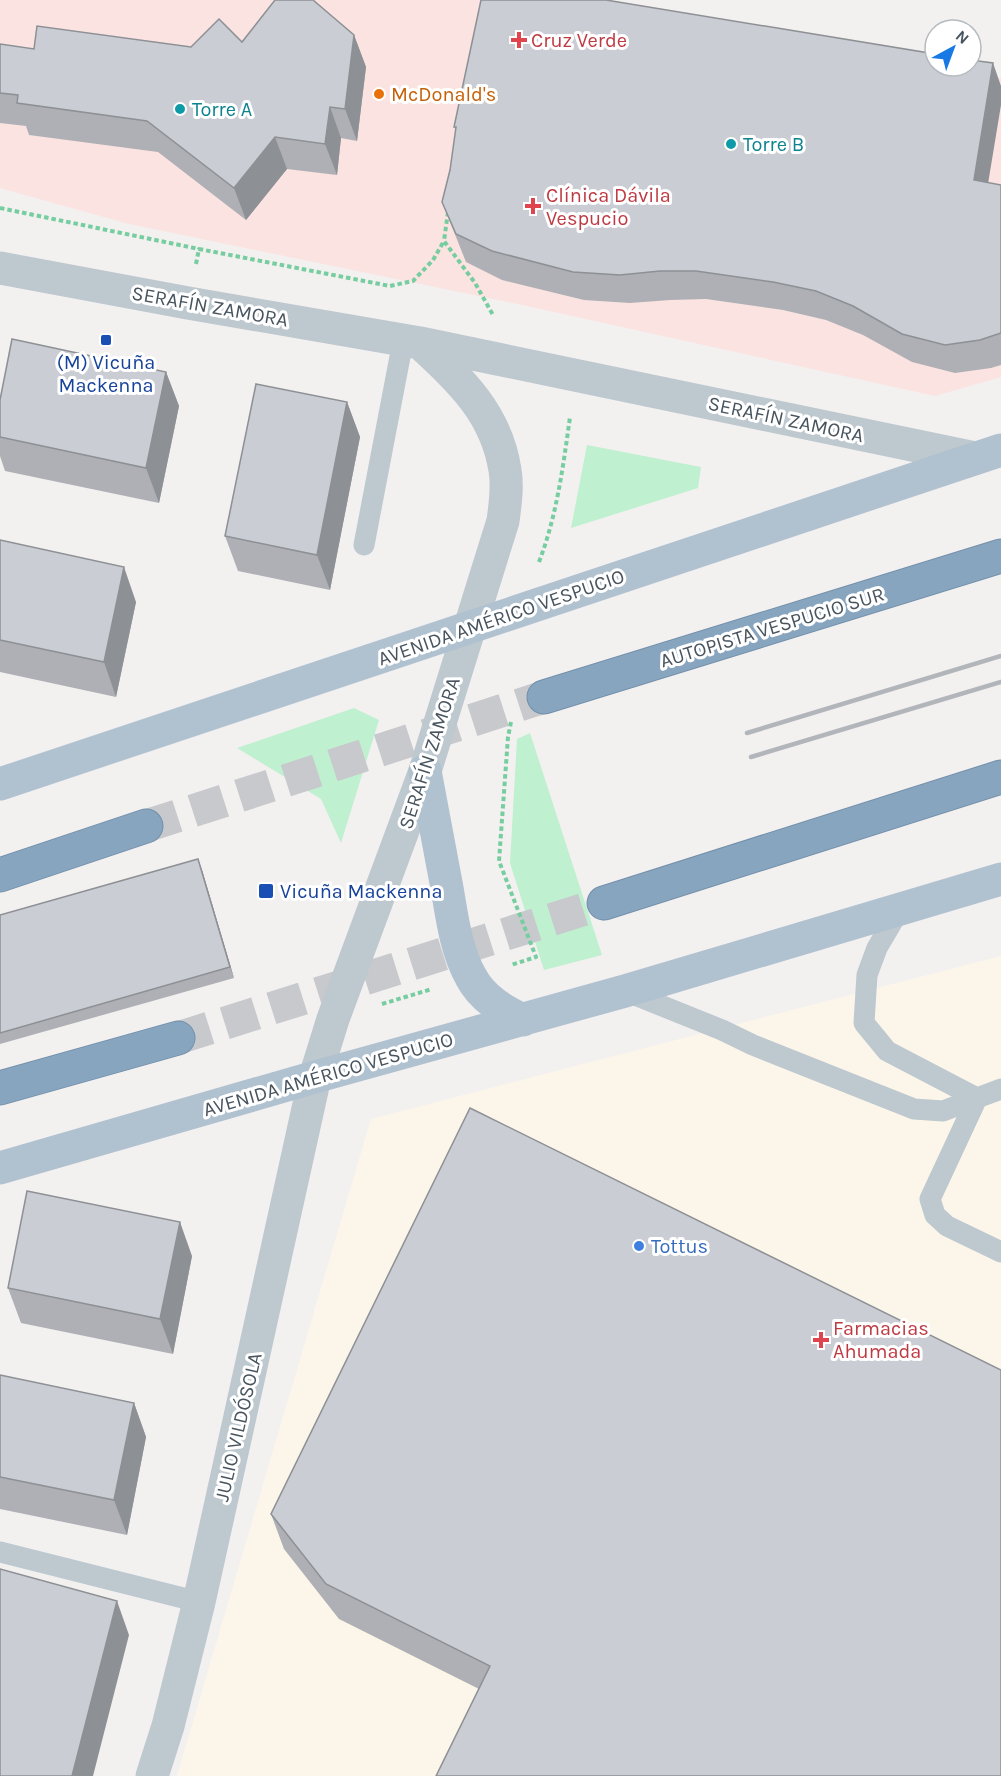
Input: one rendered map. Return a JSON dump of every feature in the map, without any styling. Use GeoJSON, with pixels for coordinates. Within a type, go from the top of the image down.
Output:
{"type":"FeatureCollection","features":[{"type":"Feature","properties":{"kind":"highway","name":"AUTOPISTA VESPUCIO SUR"},"geometry":{"type":"LineString","coordinates":[[544,697],[1001,556]]}},
{"type":"Feature","properties":{"kind":"highway"},"geometry":{"type":"LineString","coordinates":[[603,903],[1001,777]]}},
{"type":"Feature","properties":{"kind":"highway"},"geometry":{"type":"LineString","coordinates":[[0,875],[146,826]]}},
{"type":"Feature","properties":{"kind":"highway"},"geometry":{"type":"LineString","coordinates":[[0,1088],[178,1038]]}},
{"type":"Feature","properties":{"kind":"main road","name":"AVENIDA AMÉRICO VESPUCIO"},"geometry":{"type":"LineString","coordinates":[[0,784],[988,454]]}},
{"type":"Feature","properties":{"kind":"main road"},"geometry":{"type":"LineString","coordinates":[[425,771],[452,918],[462,957],[471,978],[489,1000],[505,1012],[523,1020]]}},
{"type":"Feature","properties":{"kind":"main road","name":"AVENIDA AMÉRICO VESPUCIO"},"geometry":{"type":"LineString","coordinates":[[0,1168],[625,991],[1001,879]]}},
{"type":"Feature","properties":{"kind":"street","name":"SERAFÍN ZAMORA"},"geometry":{"type":"LineString","coordinates":[[0,268],[412,342],[988,454]]}},
{"type":"Feature","properties":{"kind":"street","name":"SERAFÍN ZAMORA"},"geometry":{"type":"LineString","coordinates":[[315,1077],[333,1018],[425,771],[503,521],[506,472],[497,436],[483,409],[457,378],[412,342]]}},
{"type":"Feature","properties":{"kind":"street","name":"JULIO VILDÓSOLA"},"geometry":{"type":"LineString","coordinates":[[152,1776],[168,1726],[199,1602],[315,1077]]}},
{"type":"Feature","properties":{"kind":"lane"},"geometry":{"type":"LineString","coordinates":[[364,545],[412,342]]}},
{"type":"Feature","properties":{"kind":"lane"},"geometry":{"type":"LineString","coordinates":[[900,909],[877,948],[867,975],[864,1023],[887,1051],[977,1098]]}},
{"type":"Feature","properties":{"kind":"lane"},"geometry":{"type":"LineString","coordinates":[[625,991],[914,1109],[943,1111],[1001,1089]]}},
{"type":"Feature","properties":{"kind":"lane"},"geometry":{"type":"LineString","coordinates":[[977,1098],[930,1199],[935,1215],[947,1226],[1001,1252]]}},
{"type":"Feature","properties":{"kind":"lane"},"geometry":{"type":"LineString","coordinates":[[0,1552],[199,1602]]}},
{"type":"Feature","properties":{"kind":"path"},"geometry":{"type":"LineString","coordinates":[[0,208],[390,286],[412,281],[433,260],[444,241],[448,207]]}},
{"type":"Feature","properties":{"kind":"path"},"geometry":{"type":"LineString","coordinates":[[444,241],[475,283],[497,322]]}},
{"type":"Feature","properties":{"kind":"path"},"geometry":{"type":"LineString","coordinates":[[188,303],[199,249]]}},
{"type":"Feature","properties":{"kind":"path"},"geometry":{"type":"LineString","coordinates":[[526,610],[534,574],[549,534],[570,418],[581,376]]}},
{"type":"Feature","properties":{"kind":"path"},"geometry":{"type":"LineString","coordinates":[[333,1018],[536,957],[499,861],[508,737],[512,715]]}},
{"type":"Feature","properties":{"kind":"shaded area","name":"Clínica Dávila Vespucio"},"geometry":{"type":"Polygon","coordinates":[[[0,0],[563,0],[923,64],[923,78],[983,78],[983,75],[1001,78],[1001,377],[935,396],[522,305],[129,224],[0,188],[0,0]]]}},
{"type":"Feature","properties":{"kind":"shaded area"},"geometry":{"type":"Polygon","coordinates":[[[1001,956],[1001,1776],[177,1776],[371,1119],[1001,956]]]}},
{"type":"Feature","properties":{"kind":"green space"},"geometry":{"type":"Polygon","coordinates":[[[587,445],[701,467],[698,488],[571,528],[587,445]]]}},
{"type":"Feature","properties":{"kind":"green space"},"geometry":{"type":"Polygon","coordinates":[[[354,708],[379,720],[341,843],[321,799],[237,748],[354,708]]]}},
{"type":"Feature","properties":{"kind":"green space"},"geometry":{"type":"Polygon","coordinates":[[[530,733],[602,955],[544,970],[510,863],[517,739],[530,733]]]}},
{"type":"Feature","properties":{"kind":"building"},"geometry":{"type":"Polygon","coordinates":[[[275,0],[313,0],[354,35],[345,109],[330,107],[325,144],[275,137],[234,188],[147,121],[17,103],[18,95],[0,93],[0,44],[34,49],[37,26],[191,47],[219,19],[242,42],[275,0]]]}},
{"type":"Feature","properties":{"kind":"building","name":"Torre B"},"geometry":{"type":"Polygon","coordinates":[[[481,0],[606,0],[923,52],[923,78],[983,78],[983,62],[993,63],[974,180],[1001,185],[1001,333],[980,340],[945,345],[902,334],[853,306],[816,291],[773,282],[696,271],[660,271],[620,275],[573,272],[492,251],[456,234],[442,202],[450,170],[456,127],[454,127],[481,0]]]}},
{"type":"Feature","properties":{"kind":"building"},"geometry":{"type":"Polygon","coordinates":[[[12,339],[166,372],[146,468],[0,437],[0,400],[12,339]]]}},
{"type":"Feature","properties":{"kind":"building"},"geometry":{"type":"Polygon","coordinates":[[[256,384],[347,402],[317,555],[225,536],[256,384]]]}},
{"type":"Feature","properties":{"kind":"building"},"geometry":{"type":"Polygon","coordinates":[[[0,540],[124,567],[104,662],[0,640],[0,540]]]}},
{"type":"Feature","properties":{"kind":"building"},"geometry":{"type":"Polygon","coordinates":[[[198,859],[230,967],[0,1033],[0,915],[198,859]]]}},
{"type":"Feature","properties":{"kind":"building"},"geometry":{"type":"Polygon","coordinates":[[[470,1108],[1001,1370],[1001,1776],[436,1776],[490,1666],[326,1584],[271,1514],[470,1108]]]}},
{"type":"Feature","properties":{"kind":"building"},"geometry":{"type":"Polygon","coordinates":[[[27,1191],[180,1222],[160,1319],[8,1288],[27,1191]]]}},
{"type":"Feature","properties":{"kind":"building"},"geometry":{"type":"Polygon","coordinates":[[[0,1375],[134,1403],[114,1500],[0,1477],[0,1375]]]}},
{"type":"Feature","properties":{"kind":"building"},"geometry":{"type":"Polygon","coordinates":[[[0,1569],[117,1601],[72,1776],[0,1776],[0,1569]]]}},
{"type":"Feature","properties":{"kind":"tunnel"},"geometry":{"type":"LineString","coordinates":[[146,826],[544,697]]}},
{"type":"Feature","properties":{"kind":"tunnel"},"geometry":{"type":"LineString","coordinates":[[178,1038],[604,903]]}},
{"type":"Feature","properties":{"kind":"railway"},"geometry":{"type":"LineString","coordinates":[[747,733],[1001,656]]}},
{"type":"Feature","properties":{"kind":"railway"},"geometry":{"type":"LineString","coordinates":[[751,757],[1001,682]]}},
{"type":"Feature","properties":{"kind":"place","name":"Cruz Verde"},"geometry":{"type":"Point","coordinates":[519,40]}},
{"type":"Feature","properties":{"kind":"place","name":"McDonald's"},"geometry":{"type":"Point","coordinates":[379,94]}},
{"type":"Feature","properties":{"kind":"place","name":"Torre A"},"geometry":{"type":"Point","coordinates":[180,109]}},
{"type":"Feature","properties":{"kind":"place","name":"Torre B"},"geometry":{"type":"Point","coordinates":[731,144]}},
{"type":"Feature","properties":{"kind":"place","name":"Clínica Dávila Vespucio"},"geometry":{"type":"Point","coordinates":[533,206]}},
{"type":"Feature","properties":{"kind":"place","name":"(M) Vicuña Mackenna"},"geometry":{"type":"Point","coordinates":[106,340]}},
{"type":"Feature","properties":{"kind":"place","name":"Vicuña Mackenna"},"geometry":{"type":"Point","coordinates":[266,891]}},
{"type":"Feature","properties":{"kind":"place","name":"Tottus"},"geometry":{"type":"Point","coordinates":[639,1246]}},
{"type":"Feature","properties":{"kind":"place","name":"Farmacias Ahumada"},"geometry":{"type":"Point","coordinates":[821,1340]}}]}
